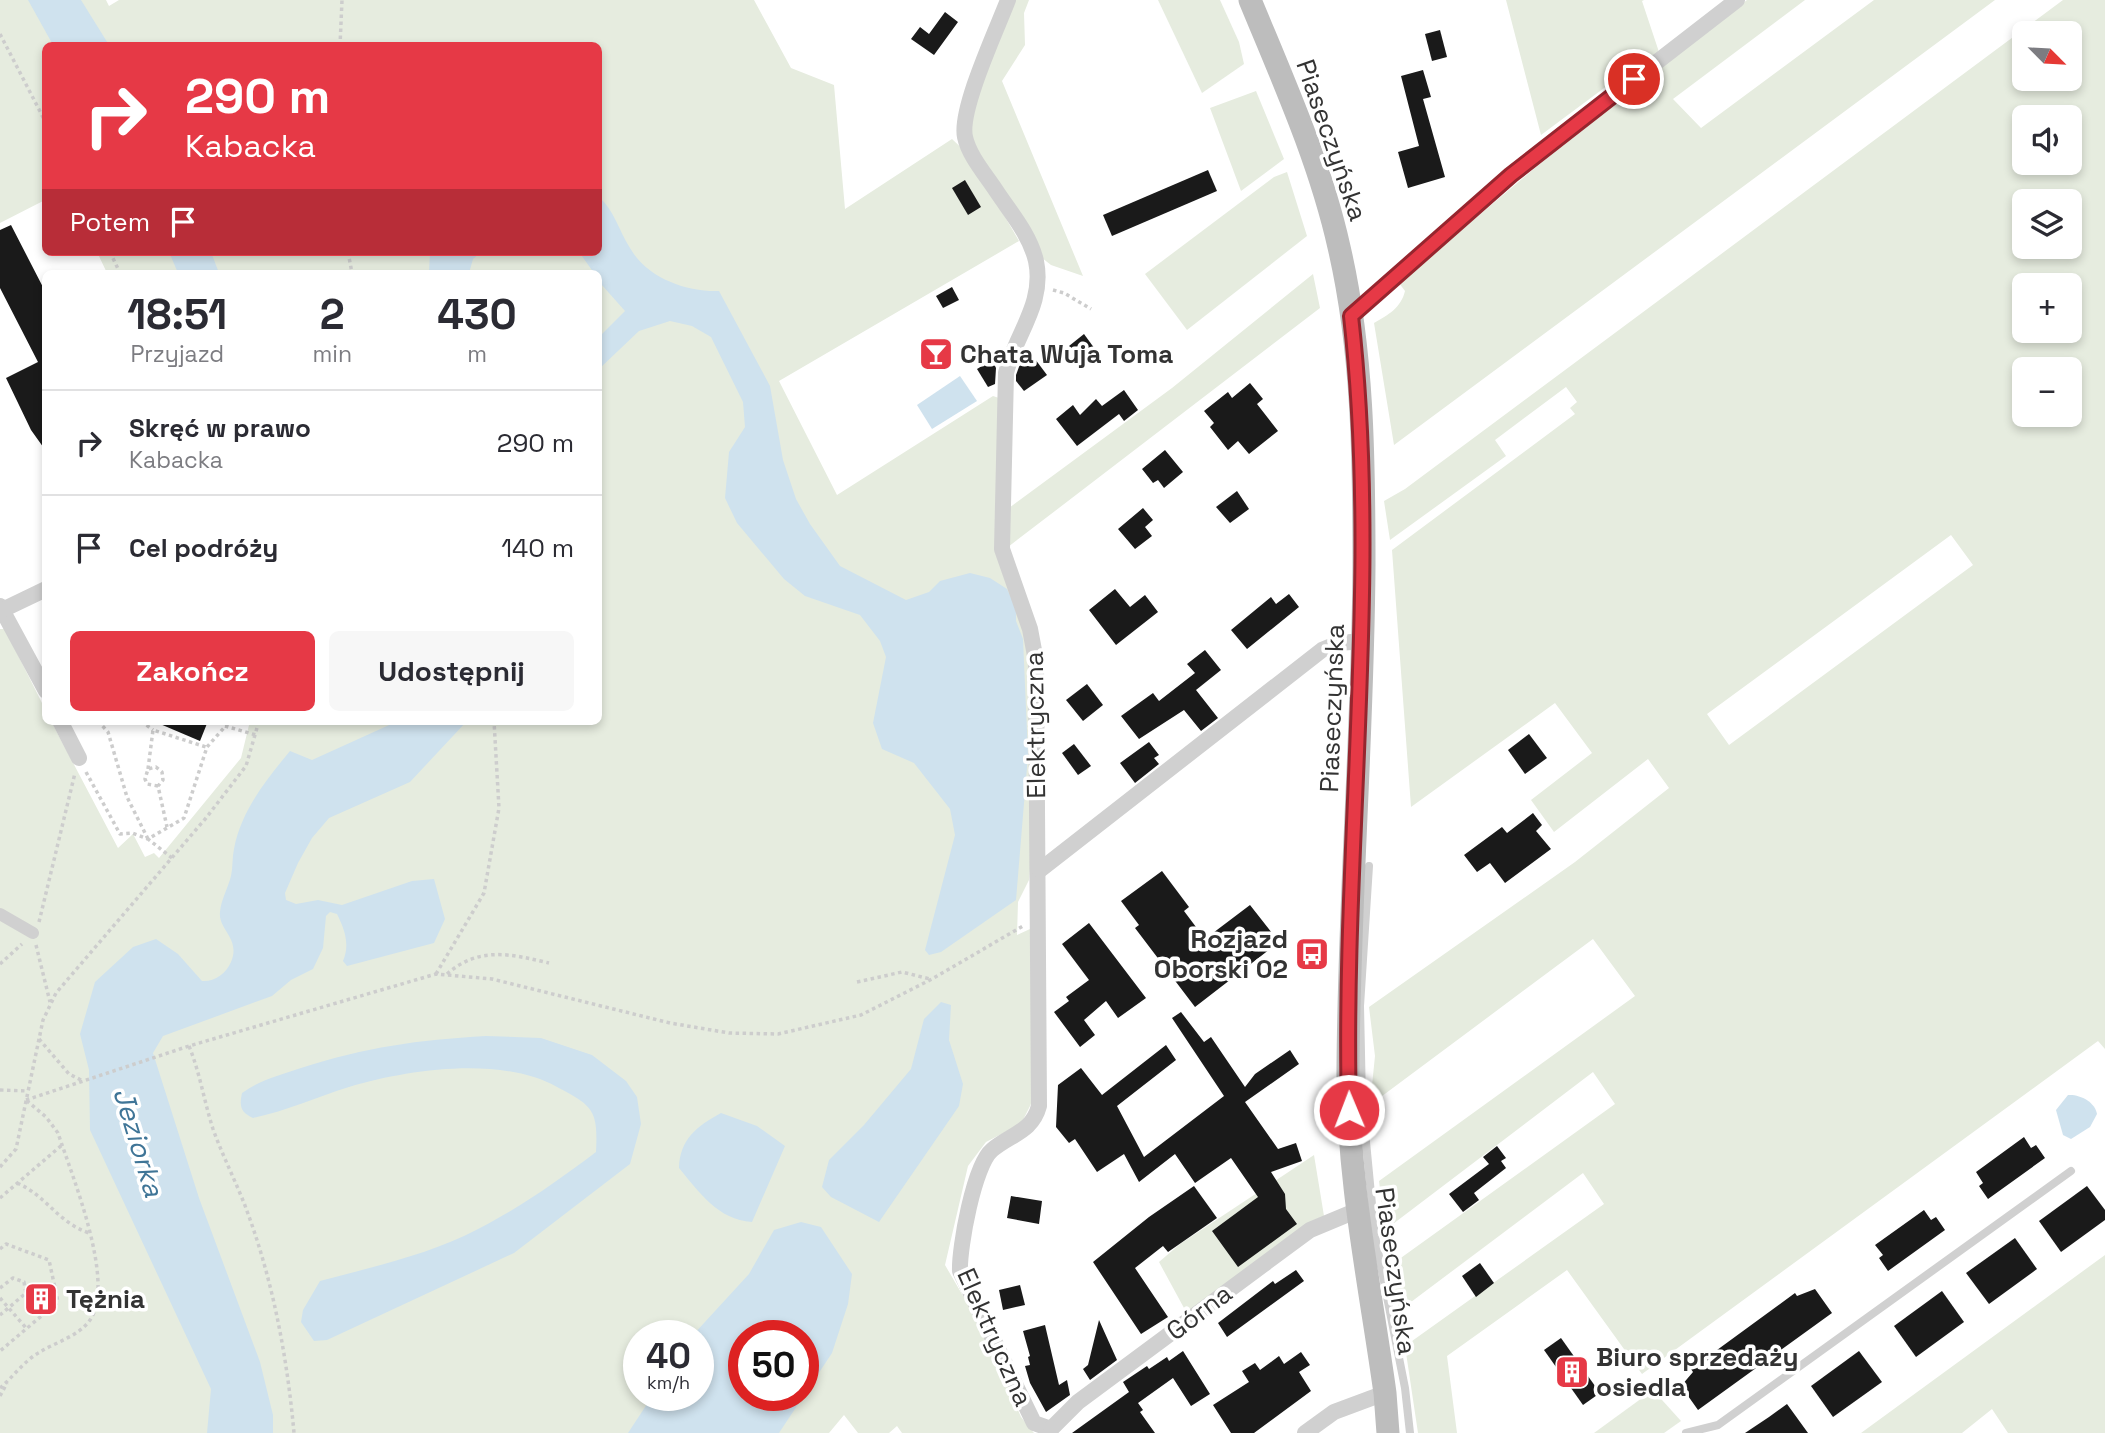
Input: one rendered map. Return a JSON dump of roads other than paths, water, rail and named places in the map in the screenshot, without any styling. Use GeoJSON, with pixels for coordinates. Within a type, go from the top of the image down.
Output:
{"type":"FeatureCollection","features":[{"type":"Feature","properties":{"kind":"main road","name":"Piaseczyńska"},"geometry":{"type":"LineString","coordinates":[[1250,0],[1297,116],[1328,205],[1339,246],[1351,316],[1364,481],[1363,641],[1348,1073],[1349,1129],[1385,1393],[1388,1433]]}},
{"type":"Feature","properties":{"kind":"street","name":"Elektryczna"},"geometry":{"type":"LineString","coordinates":[[1009,0],[982,68],[964,130],[971,152],[1027,237],[1036,262],[1037,291],[1028,322],[1010,355],[1006,373],[1002,549],[1034,642],[1037,808],[1035,847],[1040,870],[1039,1106],[1036,1117],[1020,1135],[992,1150],[981,1168],[959,1256],[960,1271],[1034,1423],[1052,1431]]}},
{"type":"Feature","properties":{"kind":"street"},"geometry":{"type":"LineString","coordinates":[[1351,316],[1511,175],[1737,0]]}},
{"type":"Feature","properties":{"kind":"street"},"geometry":{"type":"LineString","coordinates":[[42,591],[1,609],[42,684]]}},
{"type":"Feature","properties":{"kind":"street"},"geometry":{"type":"LineString","coordinates":[[1040,870],[1322,650],[1339,643],[1363,641]]}},
{"type":"Feature","properties":{"kind":"street"},"geometry":{"type":"LineString","coordinates":[[62,725],[79,758]]}},
{"type":"Feature","properties":{"kind":"street"},"geometry":{"type":"LineString","coordinates":[[0,914],[33,933]]}},
{"type":"Feature","properties":{"kind":"street","name":"Górna"},"geometry":{"type":"LineString","coordinates":[[1052,1431],[1078,1402],[1310,1230],[1358,1210]]}},
{"type":"Feature","properties":{"kind":"street"},"geometry":{"type":"LineString","coordinates":[[1306,1433],[1334,1412],[1385,1393]]}},
{"type":"Feature","properties":{"kind":"lane"},"geometry":{"type":"LineString","coordinates":[[1369,866],[1360,1006],[1362,1100],[1375,1236],[1405,1388],[1410,1433]]}},
{"type":"Feature","properties":{"kind":"lane"},"geometry":{"type":"LineString","coordinates":[[1686,1433],[1718,1425],[2071,1171]]}},
{"type":"Feature","properties":{"kind":"water"},"geometry":{"type":"Polygon","coordinates":[[[28,0],[81,0],[107,42],[51,42],[28,0]]]}},
{"type":"Feature","properties":{"kind":"water"},"geometry":{"type":"Polygon","coordinates":[[[602,200],[637,259],[646,268],[681,286],[719,291],[770,386],[783,460],[796,499],[840,566],[906,600],[929,592],[940,581],[970,573],[990,578],[1007,589],[1016,608],[1016,621],[1023,639],[1028,755],[1016,900],[941,952],[929,955],[925,950],[955,835],[950,809],[914,763],[882,749],[873,723],[886,657],[880,641],[860,615],[805,596],[784,579],[737,523],[725,498],[729,452],[745,427],[743,402],[711,337],[692,326],[670,321],[639,331],[602,366],[602,334],[625,311],[602,285],[602,270],[592,270],[582,256],[602,256],[602,200]]]}},
{"type":"Feature","properties":{"kind":"water"},"geometry":{"type":"Polygon","coordinates":[[[171,256],[213,256],[218,270],[177,270],[171,256]]]}},
{"type":"Feature","properties":{"kind":"water"},"geometry":{"type":"Polygon","coordinates":[[[430,256],[476,256],[470,270],[429,270],[430,256]]]}},
{"type":"Feature","properties":{"kind":"water"},"geometry":{"type":"Polygon","coordinates":[[[960,376],[977,401],[932,429],[917,405],[960,376]]]}},
{"type":"Feature","properties":{"kind":"water","name":"Jeziorka"},"geometry":{"type":"Polygon","coordinates":[[[389,725],[463,725],[410,782],[329,818],[312,838],[285,893],[286,900],[296,904],[318,900],[342,905],[412,881],[434,879],[445,919],[434,943],[347,966],[343,961],[346,949],[344,932],[337,914],[330,912],[326,916],[323,948],[313,969],[291,980],[272,996],[163,1036],[153,1053],[199,1198],[260,1362],[273,1415],[273,1433],[207,1433],[211,1389],[90,1130],[89,1070],[80,1034],[95,982],[133,947],[156,939],[178,954],[202,981],[215,979],[223,974],[231,962],[233,947],[220,918],[221,908],[231,876],[233,852],[242,822],[264,785],[290,751],[312,760],[389,725]]]}},
{"type":"Feature","properties":{"kind":"water"},"geometry":{"type":"Polygon","coordinates":[[[941,1002],[951,1005],[949,1040],[963,1084],[959,1106],[879,1222],[831,1197],[822,1187],[829,1160],[864,1125],[911,1069],[924,1019],[941,1002]]]}},
{"type":"Feature","properties":{"kind":"water"},"geometry":{"type":"Polygon","coordinates":[[[486,1036],[541,1038],[592,1055],[626,1081],[637,1097],[641,1124],[630,1164],[514,1253],[327,1340],[314,1341],[301,1322],[303,1310],[320,1281],[429,1250],[464,1236],[516,1208],[596,1152],[594,1118],[579,1099],[535,1077],[510,1071],[483,1069],[399,1075],[349,1087],[253,1118],[242,1108],[242,1093],[270,1078],[348,1055],[415,1042],[486,1036]]]}},
{"type":"Feature","properties":{"kind":"water"},"geometry":{"type":"Polygon","coordinates":[[[2068,1095],[2086,1100],[2097,1114],[2090,1127],[2071,1139],[2063,1135],[2056,1110],[2068,1095]]]}},
{"type":"Feature","properties":{"kind":"water"},"geometry":{"type":"Polygon","coordinates":[[[721,1113],[757,1126],[785,1146],[752,1222],[729,1216],[719,1210],[679,1168],[683,1149],[691,1134],[721,1113]]]}},
{"type":"Feature","properties":{"kind":"water"},"geometry":{"type":"Polygon","coordinates":[[[801,1222],[821,1227],[852,1274],[848,1304],[832,1353],[819,1373],[819,1320],[728,1320],[728,1411],[794,1411],[779,1433],[628,1433],[642,1411],[714,1411],[714,1320],[707,1320],[749,1274],[774,1230],[801,1222]]]}},
{"type":"Feature","properties":{"kind":"place","name":"Chata Wuja Toma"},"geometry":{"type":"Point","coordinates":[936,354]}},
{"type":"Feature","properties":{"kind":"place","name":"Rozjazd Oborski 02"},"geometry":{"type":"Point","coordinates":[1312,954]}},
{"type":"Feature","properties":{"kind":"place","name":"Tężnia"},"geometry":{"type":"Point","coordinates":[41,1299]}},
{"type":"Feature","properties":{"kind":"place","name":"Biuro sprzedaży osiedla"},"geometry":{"type":"Point","coordinates":[1572,1372]}}]}
